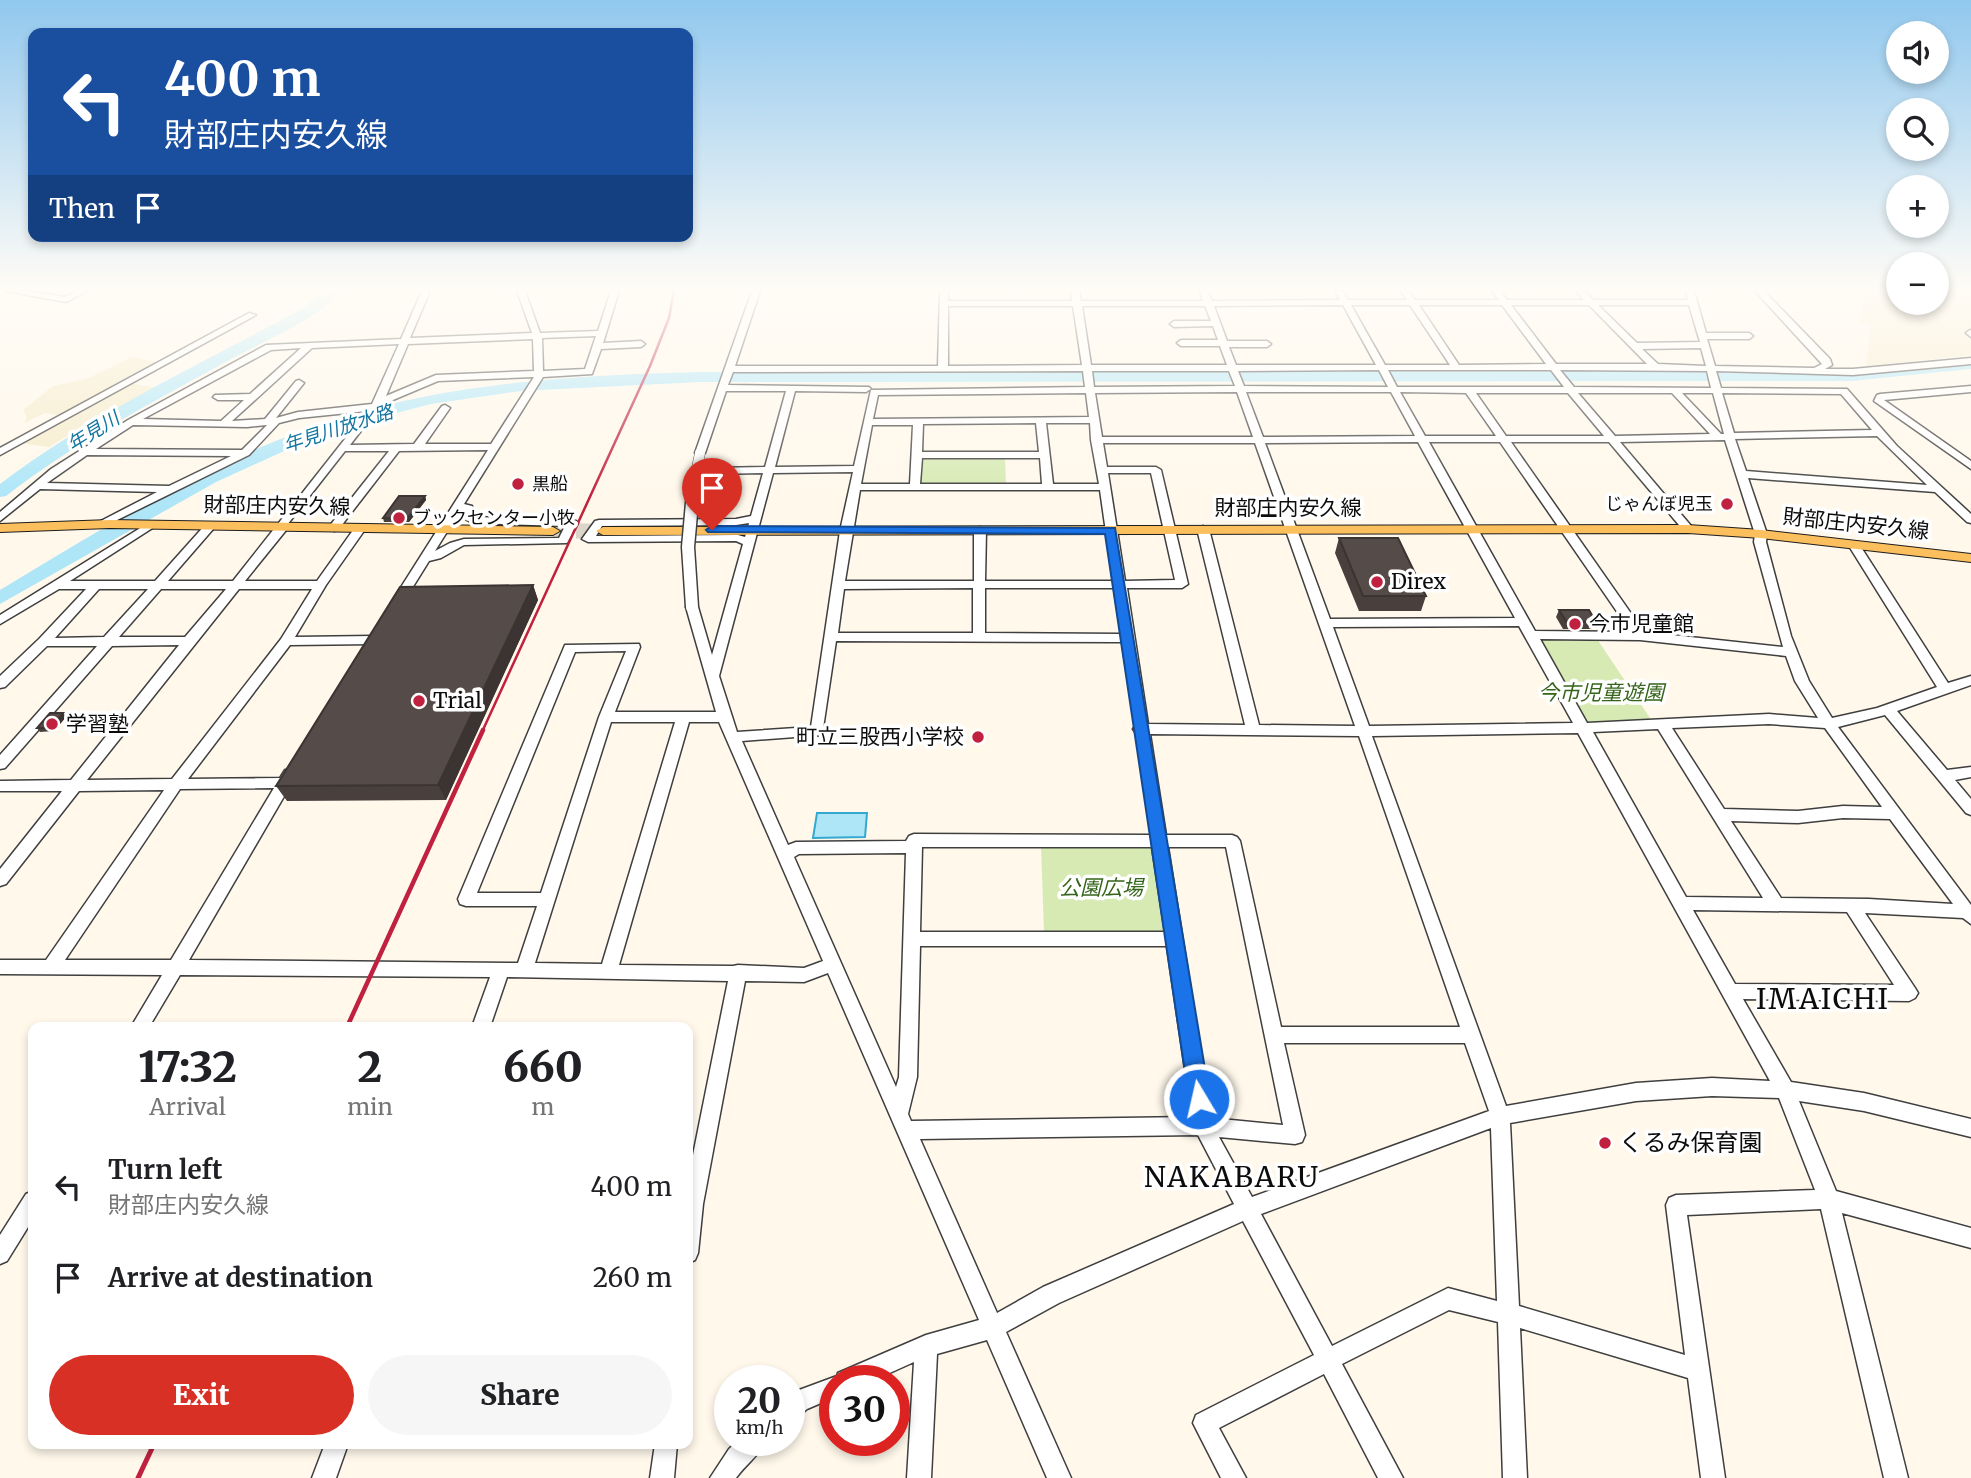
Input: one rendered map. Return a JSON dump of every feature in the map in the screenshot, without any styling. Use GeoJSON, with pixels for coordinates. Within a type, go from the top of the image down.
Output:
{"type":"FeatureCollection","features":[{"type":"Feature","properties":{"kind":"main road","name":"財部庄内安久線"},"geometry":{"type":"LineString","coordinates":[[0,528],[105,524],[553,531]]}},
{"type":"Feature","properties":{"kind":"main road","name":"財部庄内安久線"},"geometry":{"type":"LineString","coordinates":[[603,531],[1688,529],[1761,534],[1971,558]]}},
{"type":"Feature","properties":{"kind":"street"},"geometry":{"type":"LineString","coordinates":[[0,452],[169,360]]}},
{"type":"Feature","properties":{"kind":"street"},"geometry":{"type":"LineString","coordinates":[[0,519],[37,486],[84,452],[131,422],[244,360]]}},
{"type":"Feature","properties":{"kind":"street"},"geometry":{"type":"LineString","coordinates":[[223,424],[294,360]]}},
{"type":"Feature","properties":{"kind":"street"},"geometry":{"type":"LineString","coordinates":[[0,880],[376,405],[396,360]]}},
{"type":"Feature","properties":{"kind":"street"},"geometry":{"type":"LineString","coordinates":[[286,641],[378,634],[539,375],[538,360]]}},
{"type":"Feature","properties":{"kind":"street"},"geometry":{"type":"LineString","coordinates":[[131,422],[272,422],[298,415],[376,405],[436,377],[589,373],[594,360]]}},
{"type":"Feature","properties":{"kind":"street"},"geometry":{"type":"LineString","coordinates":[[732,360],[700,453],[691,490],[686,537],[692,607],[714,675],[724,717],[1059,1478]]}},
{"type":"Feature","properties":{"kind":"street"},"geometry":{"type":"LineString","coordinates":[[943,360],[943,368]]}},
{"type":"Feature","properties":{"kind":"street"},"geometry":{"type":"LineString","coordinates":[[1085,360],[1203,1126],[1391,1478]]}},
{"type":"Feature","properties":{"kind":"street"},"geometry":{"type":"LineString","coordinates":[[1228,360],[1292,528],[1500,1115],[1515,1478]]}},
{"type":"Feature","properties":{"kind":"street"},"geometry":{"type":"LineString","coordinates":[[1377,360],[1786,1090],[1829,1199],[1896,1478]]}},
{"type":"Feature","properties":{"kind":"street"},"geometry":{"type":"LineString","coordinates":[[1451,360],[1457,368]]}},
{"type":"Feature","properties":{"kind":"street"},"geometry":{"type":"LineString","coordinates":[[1547,360],[1688,529]]}},
{"type":"Feature","properties":{"kind":"street"},"geometry":{"type":"LineString","coordinates":[[1648,360],[1655,367]]}},
{"type":"Feature","properties":{"kind":"street"},"geometry":{"type":"LineString","coordinates":[[1710,360],[1729,435],[1761,534],[1760,542],[1791,652],[1802,681],[1829,724],[1970,913]]}},
{"type":"Feature","properties":{"kind":"street"},"geometry":{"type":"LineString","coordinates":[[1820,370],[1818,368],[1827,365],[1826,360]]}},
{"type":"Feature","properties":{"kind":"street"},"geometry":{"type":"LineString","coordinates":[[729,369],[943,368],[1087,371],[1655,367],[1863,372],[1971,361]]}},
{"type":"Feature","properties":{"kind":"street"},"geometry":{"type":"LineString","coordinates":[[105,524],[245,453],[272,422],[299,383]]}},
{"type":"Feature","properties":{"kind":"street"},"geometry":{"type":"LineString","coordinates":[[723,387],[866,389]]}},
{"type":"Feature","properties":{"kind":"street"},"geometry":{"type":"LineString","coordinates":[[733,737],[817,732],[846,530],[874,392],[1238,387],[1471,391],[1569,387],[1675,391],[1717,387],[1844,391],[1881,433],[1971,520]]}},
{"type":"Feature","properties":{"kind":"street"},"geometry":{"type":"LineString","coordinates":[[714,675],[791,388]]}},
{"type":"Feature","properties":{"kind":"street"},"geometry":{"type":"LineString","coordinates":[[1971,389],[1880,397],[1878,401],[1971,467]]}},
{"type":"Feature","properties":{"kind":"street"},"geometry":{"type":"LineString","coordinates":[[1471,391],[1640,636]]}},
{"type":"Feature","properties":{"kind":"street"},"geometry":{"type":"LineString","coordinates":[[1675,391],[1717,435]]}},
{"type":"Feature","properties":{"kind":"street"},"geometry":{"type":"LineString","coordinates":[[218,397],[253,397]]}},
{"type":"Feature","properties":{"kind":"street"},"geometry":{"type":"LineString","coordinates":[[417,448],[445,408]]}},
{"type":"Feature","properties":{"kind":"street"},"geometry":{"type":"LineString","coordinates":[[868,422],[1093,420]]}},
{"type":"Feature","properties":{"kind":"street"},"geometry":{"type":"LineString","coordinates":[[1041,421],[1048,487]]}},
{"type":"Feature","properties":{"kind":"street"},"geometry":{"type":"LineString","coordinates":[[915,487],[918,422]]}},
{"type":"Feature","properties":{"kind":"street"},"geometry":{"type":"LineString","coordinates":[[1096,440],[1504,440],[1881,433]]}},
{"type":"Feature","properties":{"kind":"street"},"geometry":{"type":"LineString","coordinates":[[342,448],[494,447]]}},
{"type":"Feature","properties":{"kind":"street"},"geometry":{"type":"LineString","coordinates":[[334,528],[396,448]]}},
{"type":"Feature","properties":{"kind":"street"},"geometry":{"type":"LineString","coordinates":[[84,452],[245,453]]}},
{"type":"Feature","properties":{"kind":"street"},"geometry":{"type":"LineString","coordinates":[[917,455],[1045,455]]}},
{"type":"Feature","properties":{"kind":"street"},"geometry":{"type":"LineString","coordinates":[[714,471],[858,469]]}},
{"type":"Feature","properties":{"kind":"street"},"geometry":{"type":"LineString","coordinates":[[839,585],[1182,584],[1156,470],[1101,470]]}},
{"type":"Feature","properties":{"kind":"street"},"geometry":{"type":"LineString","coordinates":[[1742,474],[1937,489]]}},
{"type":"Feature","properties":{"kind":"street"},"geometry":{"type":"LineString","coordinates":[[37,486],[172,489]]}},
{"type":"Feature","properties":{"kind":"street"},"geometry":{"type":"LineString","coordinates":[[854,487],[1104,487]]}},
{"type":"Feature","properties":{"kind":"street"},"geometry":{"type":"LineString","coordinates":[[426,558],[438,558],[447,549],[463,542],[563,541],[572,523],[473,520],[467,516],[468,508],[458,506]]}},
{"type":"Feature","properties":{"kind":"street"},"geometry":{"type":"LineString","coordinates":[[736,522],[753,530],[738,538],[588,539],[599,523],[736,522]]}},
{"type":"Feature","properties":{"kind":"street"},"geometry":{"type":"LineString","coordinates":[[0,620],[148,525]]}},
{"type":"Feature","properties":{"kind":"street"},"geometry":{"type":"LineString","coordinates":[[0,764],[210,526]]}},
{"type":"Feature","properties":{"kind":"street"},"geometry":{"type":"LineString","coordinates":[[51,967],[176,785],[286,641],[320,585],[360,528]]}},
{"type":"Feature","properties":{"kind":"street"},"geometry":{"type":"LineString","coordinates":[[1203,529],[1253,730]]}},
{"type":"Feature","properties":{"kind":"street"},"geometry":{"type":"LineString","coordinates":[[979,638],[980,530]]}},
{"type":"Feature","properties":{"kind":"street"},"geometry":{"type":"LineString","coordinates":[[1855,545],[1945,689]]}},
{"type":"Feature","properties":{"kind":"street"},"geometry":{"type":"LineString","coordinates":[[56,585],[320,585]]}},
{"type":"Feature","properties":{"kind":"street"},"geometry":{"type":"LineString","coordinates":[[2,679],[44,642],[96,585]]}},
{"type":"Feature","properties":{"kind":"street"},"geometry":{"type":"LineString","coordinates":[[1325,623],[1522,622]]}},
{"type":"Feature","properties":{"kind":"street"},"geometry":{"type":"LineString","coordinates":[[1529,635],[1640,636],[1791,652]]}},
{"type":"Feature","properties":{"kind":"street"},"geometry":{"type":"LineString","coordinates":[[832,637],[1127,638]]}},
{"type":"Feature","properties":{"kind":"street"},"geometry":{"type":"LineString","coordinates":[[44,642],[189,641]]}},
{"type":"Feature","properties":{"kind":"street"},"geometry":{"type":"LineString","coordinates":[[524,970],[547,900],[606,718],[634,648],[570,648],[466,898],[547,900]]}},
{"type":"Feature","properties":{"kind":"street"},"geometry":{"type":"LineString","coordinates":[[1140,729],[1364,731],[1581,728],[1769,719],[1829,724],[1888,709],[1971,680]]}},
{"type":"Feature","properties":{"kind":"street"},"geometry":{"type":"LineString","coordinates":[[1888,709],[1971,809]]}},
{"type":"Feature","properties":{"kind":"street"},"geometry":{"type":"LineString","coordinates":[[609,971],[683,717]]}},
{"type":"Feature","properties":{"kind":"street"},"geometry":{"type":"LineString","coordinates":[[606,718],[724,717]]}},
{"type":"Feature","properties":{"kind":"street"},"geometry":{"type":"LineString","coordinates":[[1662,724],[1776,904]]}},
{"type":"Feature","properties":{"kind":"street"},"geometry":{"type":"LineString","coordinates":[[143,1022],[298,761]]}},
{"type":"Feature","properties":{"kind":"street"},"geometry":{"type":"LineString","coordinates":[[1943,776],[1971,772]]}},
{"type":"Feature","properties":{"kind":"street"},"geometry":{"type":"LineString","coordinates":[[0,786],[284,783]]}},
{"type":"Feature","properties":{"kind":"street"},"geometry":{"type":"LineString","coordinates":[[1720,815],[1798,817],[1843,812],[1894,813]]}},
{"type":"Feature","properties":{"kind":"street"},"geometry":{"type":"LineString","coordinates":[[914,840],[1232,841],[1295,1135],[1203,1126],[904,1122],[908,1077],[914,840]]}},
{"type":"Feature","properties":{"kind":"street"},"geometry":{"type":"LineString","coordinates":[[785,855],[796,848],[914,847]]}},
{"type":"Feature","properties":{"kind":"street"},"geometry":{"type":"LineString","coordinates":[[1680,903],[1852,905],[1970,913]]}},
{"type":"Feature","properties":{"kind":"street"},"geometry":{"type":"LineString","coordinates":[[1730,990],[1909,993],[1852,905]]}},
{"type":"Feature","properties":{"kind":"street"},"geometry":{"type":"LineString","coordinates":[[910,939],[1174,939]]}},
{"type":"Feature","properties":{"kind":"street"},"geometry":{"type":"LineString","coordinates":[[0,967],[738,972],[804,975],[834,964]]}},
{"type":"Feature","properties":{"kind":"street"},"geometry":{"type":"LineString","coordinates":[[483,1022],[500,970]]}},
{"type":"Feature","properties":{"kind":"street"},"geometry":{"type":"LineString","coordinates":[[693,1204],[738,972]]}},
{"type":"Feature","properties":{"kind":"street"},"geometry":{"type":"LineString","coordinates":[[1273,1034],[1471,1035]]}},
{"type":"Feature","properties":{"kind":"street"},"geometry":{"type":"LineString","coordinates":[[883,1365],[926,1346],[993,1327],[1075,1284],[1247,1209],[1500,1115],[1636,1092],[1712,1087],[1786,1090],[1864,1102],[1971,1128]]}},
{"type":"Feature","properties":{"kind":"street"},"geometry":{"type":"LineString","coordinates":[[1713,1478],[1676,1205],[1829,1199],[1971,1238]]}},
{"type":"Feature","properties":{"kind":"street"},"geometry":{"type":"LineString","coordinates":[[0,1254],[28,1209]]}},
{"type":"Feature","properties":{"kind":"street"},"geometry":{"type":"LineString","coordinates":[[1234,1478],[1204,1423],[1448,1299],[1698,1370]]}},
{"type":"Feature","properties":{"kind":"street"},"geometry":{"type":"LineString","coordinates":[[919,1478],[926,1346]]}},
{"type":"Feature","properties":{"kind":"street"},"geometry":{"type":"LineString","coordinates":[[324,1478],[334,1449]]}},
{"type":"Feature","properties":{"kind":"street"},"geometry":{"type":"LineString","coordinates":[[662,1478],[665,1449]]}},
{"type":"Feature","properties":{"kind":"street"},"geometry":{"type":"LineString","coordinates":[[722,1478],[738,1456]]}},
{"type":"Feature","properties":{"kind":"shaded area"},"geometry":{"type":"Polygon","coordinates":[[[125,360],[161,363],[62,416],[45,413],[24,423],[27,417],[23,410],[53,386],[89,378],[125,360]]]}},
{"type":"Feature","properties":{"kind":"shaded area"},"geometry":{"type":"Polygon","coordinates":[[[1867,360],[1924,360],[1866,366],[1867,360]]]}},
{"type":"Feature","properties":{"kind":"shaded area"},"geometry":{"type":"Polygon","coordinates":[[[130,383],[157,388],[90,422],[49,447],[20,443],[130,383]]]}},
{"type":"Feature","properties":{"kind":"green space"},"geometry":{"type":"Polygon","coordinates":[[[921,457],[1005,458],[1006,486],[919,487],[921,457]]]}},
{"type":"Feature","properties":{"kind":"green space","name":"今市児童遊園"},"geometry":{"type":"Polygon","coordinates":[[[1541,639],[1597,639],[1652,721],[1588,723],[1541,639]]]}},
{"type":"Feature","properties":{"kind":"green space","name":"公園広場"},"geometry":{"type":"Polygon","coordinates":[[[1154,844],[1165,931],[1044,933],[1041,846],[1154,844]]]}},
{"type":"Feature","properties":{"kind":"water"},"geometry":{"type":"Polygon","coordinates":[[[817,813],[867,813],[865,837],[813,838],[817,813]]]}},
{"type":"Feature","properties":{"kind":"building"},"geometry":{"type":"Polygon","coordinates":[[[399,496],[425,496],[407,519],[383,518],[399,496]]]}},
{"type":"Feature","properties":{"kind":"building","name":"Direx"},"geometry":{"type":"Polygon","coordinates":[[[1339,538],[1398,538],[1426,596],[1363,596],[1339,538]]]}},
{"type":"Feature","properties":{"kind":"building","name":"Trial"},"geometry":{"type":"Polygon","coordinates":[[[533,585],[438,785],[276,786],[400,587],[533,585]]]}},
{"type":"Feature","properties":{"kind":"building"},"geometry":{"type":"Polygon","coordinates":[[[1559,610],[1589,610],[1596,622],[1566,621],[1559,610]]]}},
{"type":"Feature","properties":{"kind":"building"},"geometry":{"type":"Polygon","coordinates":[[[50,713],[63,713],[51,728],[37,728],[50,713]]]}},
{"type":"Feature","properties":{"kind":"waterway","name":"年見川"},"geometry":{"type":"LineString","coordinates":[[0,492],[42,460],[219,360]]}},
{"type":"Feature","properties":{"kind":"waterway","name":"年見川放水路"},"geometry":{"type":"LineString","coordinates":[[0,598],[167,500],[298,438],[387,410],[520,386],[700,377],[1851,376],[1971,365]]}},
{"type":"Feature","properties":{"kind":"tunnel"},"geometry":{"type":"LineString","coordinates":[[553,531],[603,531]]}},
{"type":"Feature","properties":{"kind":"railway"},"geometry":{"type":"LineString","coordinates":[[482,732],[652,360]]}},
{"type":"Feature","properties":{"kind":"railway"},"geometry":{"type":"LineString","coordinates":[[349,1022],[483,730]]}},
{"type":"Feature","properties":{"kind":"railway"},"geometry":{"type":"LineString","coordinates":[[138,1478],[152,1449]]}},
{"type":"Feature","properties":{"kind":"place","name":"黒船"},"geometry":{"type":"Point","coordinates":[518,484]}},
{"type":"Feature","properties":{"kind":"place","name":"じゃんぼ児玉"},"geometry":{"type":"Point","coordinates":[1727,504]}},
{"type":"Feature","properties":{"kind":"place","name":"ブックセンター小牧"},"geometry":{"type":"Point","coordinates":[399,518]}},
{"type":"Feature","properties":{"kind":"place","name":"Direx"},"geometry":{"type":"Point","coordinates":[1377,582]}},
{"type":"Feature","properties":{"kind":"place","name":"今市児童館"},"geometry":{"type":"Point","coordinates":[1575,624]}},
{"type":"Feature","properties":{"kind":"place","name":"Trial"},"geometry":{"type":"Point","coordinates":[419,701]}},
{"type":"Feature","properties":{"kind":"place","name":"学習塾"},"geometry":{"type":"Point","coordinates":[52,724]}},
{"type":"Feature","properties":{"kind":"place","name":"町立三股西小学校"},"geometry":{"type":"Point","coordinates":[978,737]}},
{"type":"Feature","properties":{"kind":"place","name":"くるみ保育園"},"geometry":{"type":"Point","coordinates":[1605,1143]}},
{"type":"Feature","properties":{"kind":"district","name":"IMAICHI"},"geometry":{"type":"Point","coordinates":[1823,999]}},
{"type":"Feature","properties":{"kind":"district","name":"NAKABARU"},"geometry":{"type":"Point","coordinates":[1232,1177]}},
{"type":"Feature","properties":{"kind":"route"},"geometry":{"type":"LineString","coordinates":[[712,530],[1111,530],[1199,1099]]}}]}
